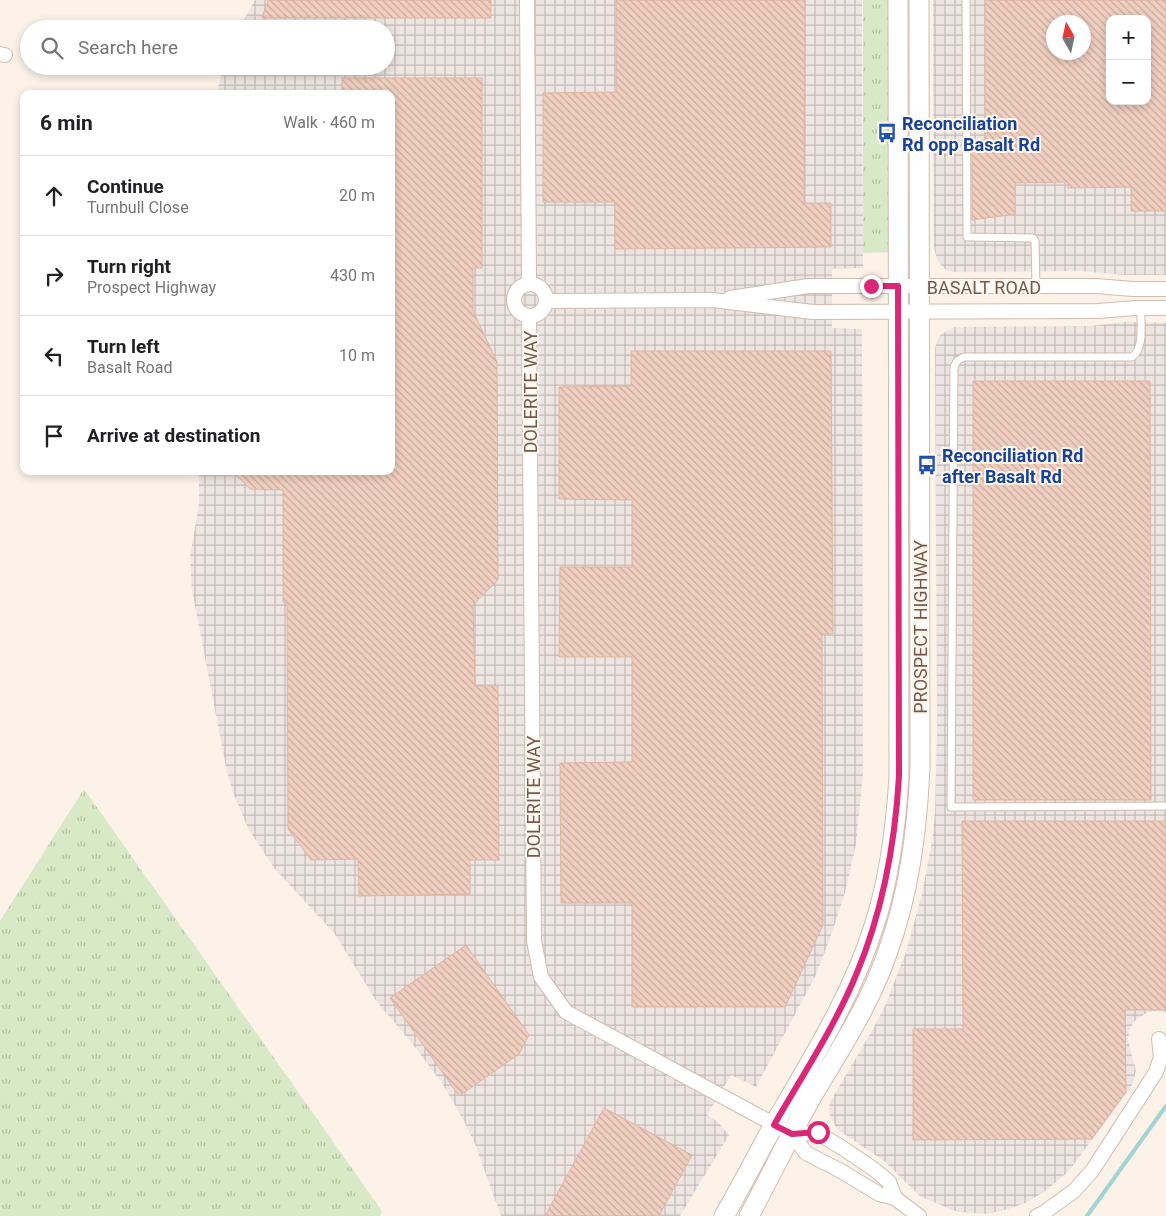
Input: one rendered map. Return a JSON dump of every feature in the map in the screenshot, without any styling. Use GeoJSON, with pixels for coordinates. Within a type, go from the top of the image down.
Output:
{"type":"FeatureCollection","features":[{"type":"Feature","properties":{"kind":"main road","name":"PROSPECT HIGHWAY"},"geometry":{"type":"LineString","coordinates":[[724,1216],[835,1019],[856,976],[879,910],[893,845],[899,776],[898,0]]}},
{"type":"Feature","properties":{"kind":"main road","name":"PROSPECT HIGHWAY"},"geometry":{"type":"LineString","coordinates":[[749,1216],[792,1134],[860,1016],[875,985],[893,938],[905,895],[913,851],[920,768],[919,0]]}},
{"type":"Feature","properties":{"kind":"street"},"geometry":{"type":"LineString","coordinates":[[527,0],[529,284]]}},
{"type":"Feature","properties":{"kind":"street"},"geometry":{"type":"LineString","coordinates":[[529,284],[540,286],[546,296],[546,301],[539,314],[529,316],[524,315],[516,308],[514,297],[519,288],[529,284]]}},
{"type":"Feature","properties":{"kind":"street","name":"BASALT ROAD"},"geometry":{"type":"LineString","coordinates":[[712,300],[808,286],[1096,286],[1166,289]]}},
{"type":"Feature","properties":{"kind":"street","name":"BASALT ROAD"},"geometry":{"type":"LineString","coordinates":[[546,301],[712,300],[813,312],[1098,311],[1166,308]]}},
{"type":"Feature","properties":{"kind":"street","name":"DOLERITE WAY"},"geometry":{"type":"LineString","coordinates":[[529,316],[534,942],[541,978],[566,1012],[792,1134]]}},
{"type":"Feature","properties":{"kind":"street"},"geometry":{"type":"LineString","coordinates":[[1037,1216],[1074,1190],[1092,1171],[1156,1072],[1161,1057],[1159,1039]]}},
{"type":"Feature","properties":{"kind":"street"},"geometry":{"type":"LineString","coordinates":[[792,1134],[818,1132],[844,1148],[889,1182],[895,1198]]}},
{"type":"Feature","properties":{"kind":"street"},"geometry":{"type":"LineString","coordinates":[[792,1134],[806,1153],[841,1170],[879,1194],[895,1198],[919,1216]]}},
{"type":"Feature","properties":{"kind":"lane"},"geometry":{"type":"LineString","coordinates":[[966,0],[967,237],[1033,238],[1035,241],[1036,286]]}},
{"type":"Feature","properties":{"kind":"lane"},"geometry":{"type":"LineString","coordinates":[[1141,308],[1140,347],[1138,353],[1132,357],[964,357],[957,361],[954,367],[951,807],[1166,806]]}},
{"type":"Feature","properties":{"kind":"shaded area"},"geometry":{"type":"Polygon","coordinates":[[[255,0],[862,0],[863,268],[832,269],[832,328],[862,329],[863,774],[856,844],[845,893],[815,977],[756,1087],[731,1075],[707,1115],[718,1122],[729,1135],[680,1216],[501,1216],[475,1144],[442,1083],[377,1002],[334,933],[274,868],[248,828],[232,790],[192,590],[190,557],[199,504],[199,475],[395,475],[395,90],[218,90],[221,75],[395,75],[395,20],[244,20],[255,0]]]}},
{"type":"Feature","properties":{"kind":"shaded area"},"geometry":{"type":"Polygon","coordinates":[[[933,0],[1166,0],[1166,275],[1124,275],[1081,271],[953,272],[946,270],[938,262],[934,248],[933,0]]]}},
{"type":"Feature","properties":{"kind":"shaded area"},"geometry":{"type":"Polygon","coordinates":[[[1126,322],[1166,323],[1166,1012],[1156,1011],[1147,1013],[1133,1023],[1129,1031],[1128,1040],[1136,1071],[1132,1085],[1069,1171],[1044,1192],[1025,1203],[987,1214],[958,1212],[921,1197],[884,1161],[837,1129],[830,1116],[829,1108],[830,1102],[886,1004],[906,952],[922,894],[932,841],[935,813],[937,728],[935,348],[940,335],[954,327],[1091,326],[1126,322]]]}},
{"type":"Feature","properties":{"kind":"green space"},"geometry":{"type":"Polygon","coordinates":[[[863,0],[889,0],[889,252],[863,253],[863,0]]]}},
{"type":"Feature","properties":{"kind":"green space"},"geometry":{"type":"Polygon","coordinates":[[[84,789],[382,1211],[380,1216],[0,1216],[0,921],[84,789]]]}},
{"type":"Feature","properties":{"kind":"building"},"geometry":{"type":"Polygon","coordinates":[[[268,0],[491,0],[491,18],[262,18],[268,0]]]}},
{"type":"Feature","properties":{"kind":"building"},"geometry":{"type":"Polygon","coordinates":[[[616,0],[805,0],[804,203],[831,203],[831,247],[615,249],[615,202],[543,202],[543,93],[616,92],[616,0]]]}},
{"type":"Feature","properties":{"kind":"building"},"geometry":{"type":"Polygon","coordinates":[[[985,0],[1166,0],[1166,211],[1131,211],[1131,187],[1068,188],[1068,182],[1015,183],[1015,214],[972,220],[972,140],[985,140],[985,0]]]}},
{"type":"Feature","properties":{"kind":"building"},"geometry":{"type":"Polygon","coordinates":[[[342,78],[482,78],[482,268],[473,268],[473,311],[497,362],[498,580],[473,605],[475,686],[498,686],[499,860],[470,860],[470,894],[359,896],[358,859],[311,860],[288,829],[287,602],[283,602],[283,490],[250,489],[236,475],[395,475],[395,90],[342,90],[342,78]]]}},
{"type":"Feature","properties":{"kind":"building"},"geometry":{"type":"Polygon","coordinates":[[[631,351],[831,351],[833,634],[822,634],[823,925],[785,1007],[632,1007],[632,903],[561,903],[560,763],[632,762],[632,657],[559,657],[560,567],[632,567],[632,500],[559,499],[559,387],[631,386],[631,351]]]}},
{"type":"Feature","properties":{"kind":"building"},"geometry":{"type":"Polygon","coordinates":[[[973,381],[1150,381],[1151,800],[973,800],[973,381]]]}},
{"type":"Feature","properties":{"kind":"building"},"geometry":{"type":"Polygon","coordinates":[[[962,821],[1166,821],[1166,1010],[1125,1010],[1126,1092],[1092,1139],[913,1140],[913,1029],[963,1029],[962,821]]]}},
{"type":"Feature","properties":{"kind":"building"},"geometry":{"type":"Polygon","coordinates":[[[466,945],[529,1035],[519,1054],[459,1096],[390,998],[466,945]]]}},
{"type":"Feature","properties":{"kind":"building"},"geometry":{"type":"Polygon","coordinates":[[[604,1108],[692,1155],[659,1216],[545,1216],[604,1108]]]}},
{"type":"Feature","properties":{"kind":"waterway"},"geometry":{"type":"LineString","coordinates":[[1087,1216],[1166,1106]]}},
{"type":"Feature","properties":{"kind":"place","name":"Reconciliation Rd opp Basalt Rd"},"geometry":{"type":"Point","coordinates":[887,133]}},
{"type":"Feature","properties":{"kind":"place","name":"Reconciliation Rd after Basalt Rd"},"geometry":{"type":"Point","coordinates":[927,465]}},
{"type":"Feature","properties":{"kind":"route"},"geometry":{"type":"LineString","coordinates":[[818,1132],[792,1134],[774,1125],[835,1019],[856,976],[883,896],[893,845],[897,809],[899,776],[898,286],[871,286]]}}]}
